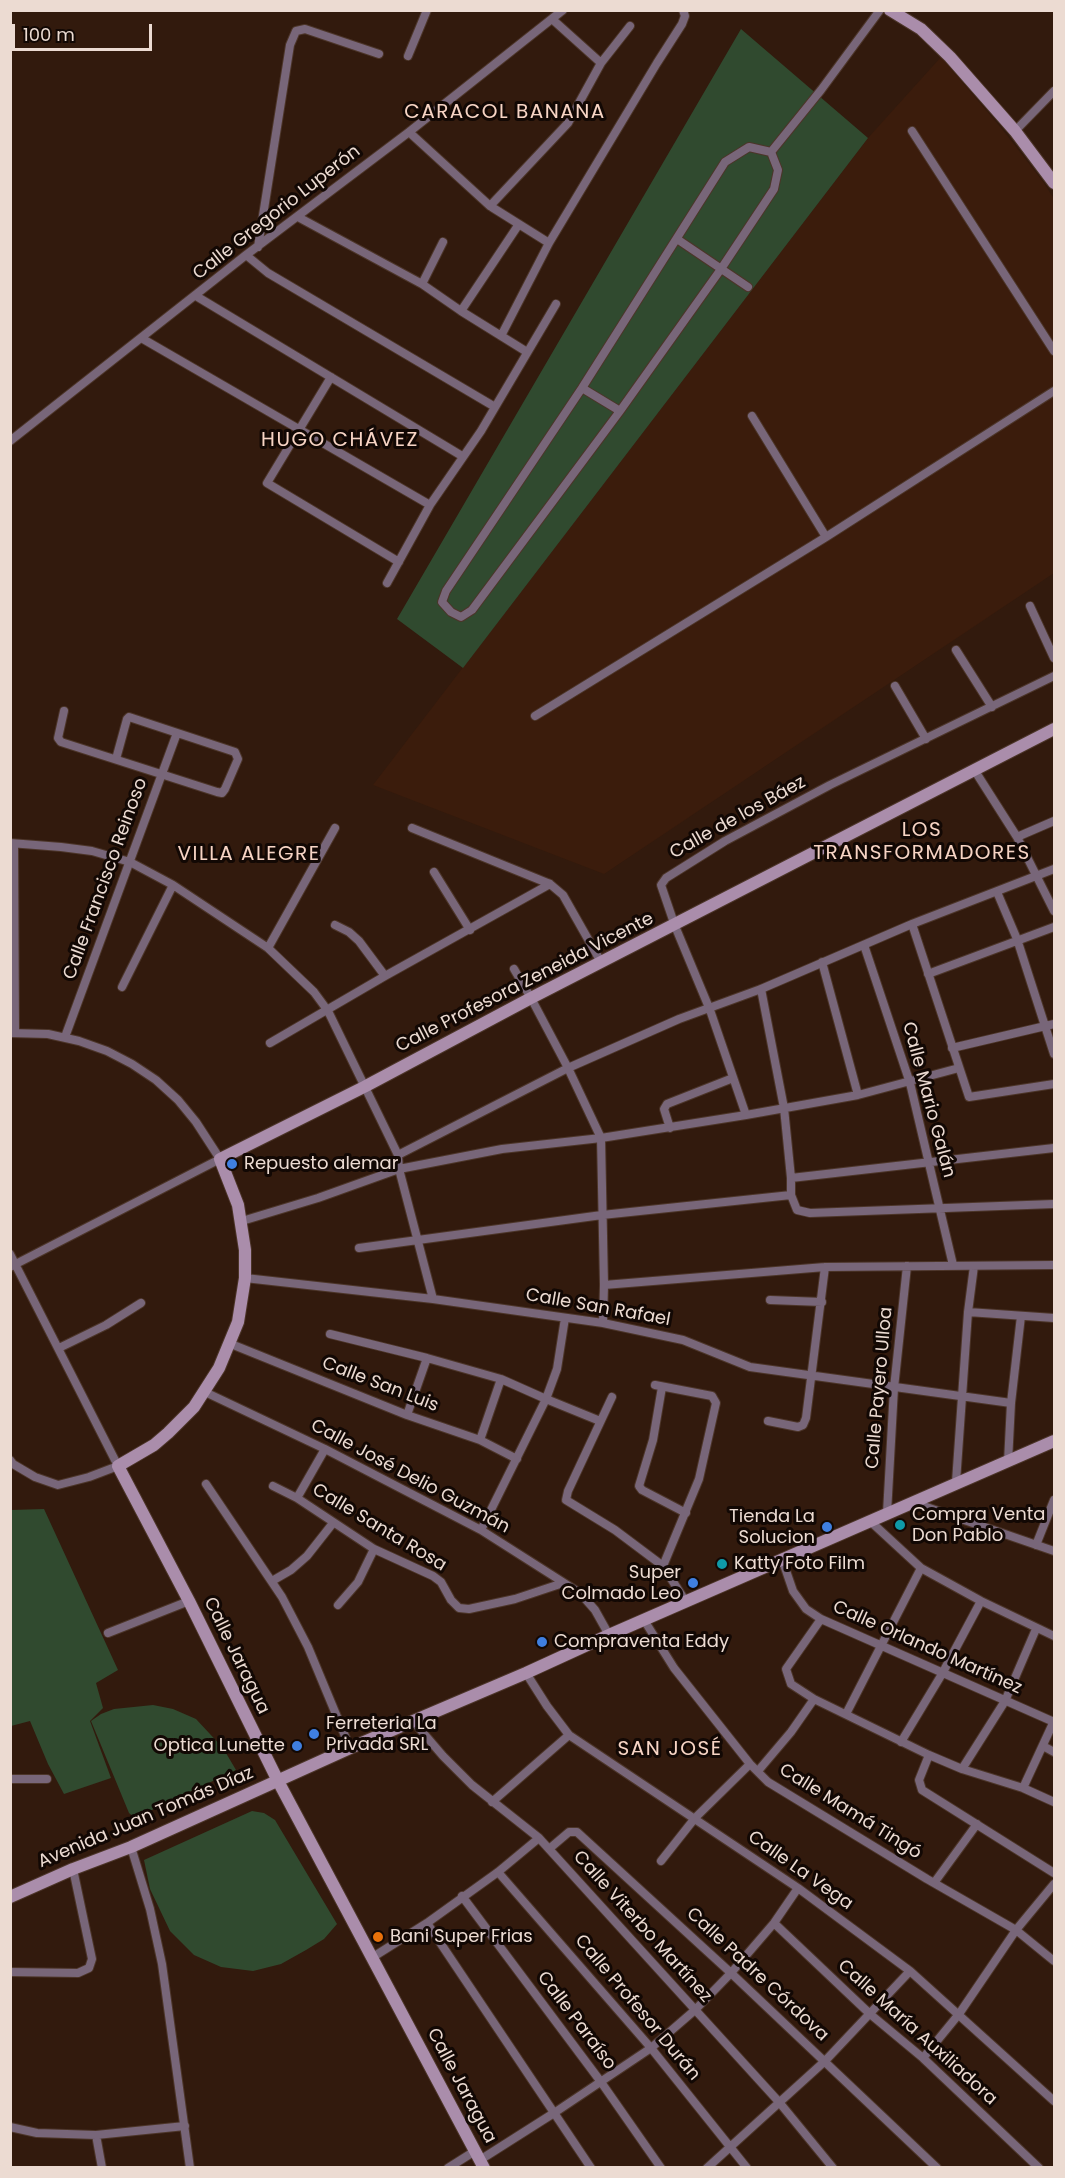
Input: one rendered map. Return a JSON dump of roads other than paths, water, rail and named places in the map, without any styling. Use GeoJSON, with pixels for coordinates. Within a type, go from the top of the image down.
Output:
{"type":"FeatureCollection","features":[{"type":"Feature","properties":{"kind":"street"},"geometry":{"type":"LineString","coordinates":[[408,56],[427,10]]}},
{"type":"Feature","properties":{"kind":"street","name":"Calle Gregorio Luperón"},"geometry":{"type":"LineString","coordinates":[[10,441],[563,10]]}},
{"type":"Feature","properties":{"kind":"street"},"geometry":{"type":"LineString","coordinates":[[501,336],[549,243],[682,24],[685,16],[683,10]]}},
{"type":"Feature","properties":{"kind":"street"},"geometry":{"type":"LineString","coordinates":[[771,152],[821,90],[880,10]]}},
{"type":"Feature","properties":{"kind":"street"},"geometry":{"type":"LineString","coordinates":[[890,10],[921,29],[950,57],[1015,131],[1053,179]]}},
{"type":"Feature","properties":{"kind":"street"},"geometry":{"type":"LineString","coordinates":[[552,19],[601,63]]}},
{"type":"Feature","properties":{"kind":"street"},"geometry":{"type":"LineString","coordinates":[[490,206],[568,123],[601,63],[630,26]]}},
{"type":"Feature","properties":{"kind":"street"},"geometry":{"type":"LineString","coordinates":[[258,247],[290,45],[296,31],[305,29],[379,54]]}},
{"type":"Feature","properties":{"kind":"street"},"geometry":{"type":"LineString","coordinates":[[1015,131],[1054,91]]}},
{"type":"Feature","properties":{"kind":"street"},"geometry":{"type":"LineString","coordinates":[[912,131],[1054,351]]}},
{"type":"Feature","properties":{"kind":"street"},"geometry":{"type":"LineString","coordinates":[[409,132],[490,206],[549,243]]}},
{"type":"Feature","properties":{"kind":"street"},"geometry":{"type":"LineString","coordinates":[[749,147],[771,152],[778,170],[774,189],[720,269],[620,411],[472,610],[461,617],[451,612],[442,602],[446,591],[582,388],[725,162],[749,147]]}},
{"type":"Feature","properties":{"kind":"street"},"geometry":{"type":"LineString","coordinates":[[298,217],[422,284],[527,352]]}},
{"type":"Feature","properties":{"kind":"street"},"geometry":{"type":"LineString","coordinates":[[461,311],[519,224]]}},
{"type":"Feature","properties":{"kind":"street"},"geometry":{"type":"LineString","coordinates":[[676,239],[748,288]]}},
{"type":"Feature","properties":{"kind":"street"},"geometry":{"type":"LineString","coordinates":[[422,284],[443,242]]}},
{"type":"Feature","properties":{"kind":"street"},"geometry":{"type":"LineString","coordinates":[[246,255],[268,273],[495,407]]}},
{"type":"Feature","properties":{"kind":"street"},"geometry":{"type":"LineString","coordinates":[[196,296],[462,456]]}},
{"type":"Feature","properties":{"kind":"street"},"geometry":{"type":"LineString","coordinates":[[387,583],[430,505],[495,407],[556,304]]}},
{"type":"Feature","properties":{"kind":"street"},"geometry":{"type":"LineString","coordinates":[[143,339],[430,505]]}},
{"type":"Feature","properties":{"kind":"street"},"geometry":{"type":"LineString","coordinates":[[331,377],[267,480],[268,485],[399,562]]}},
{"type":"Feature","properties":{"kind":"street"},"geometry":{"type":"LineString","coordinates":[[582,388],[620,411]]}},
{"type":"Feature","properties":{"kind":"street"},"geometry":{"type":"LineString","coordinates":[[536,716],[826,537],[1054,391]]}},
{"type":"Feature","properties":{"kind":"street"},"geometry":{"type":"LineString","coordinates":[[752,416],[826,537]]}},
{"type":"Feature","properties":{"kind":"street"},"geometry":{"type":"LineString","coordinates":[[1030,606],[1054,658]]}},
{"type":"Feature","properties":{"kind":"street"},"geometry":{"type":"LineString","coordinates":[[956,650],[992,707]]}},
{"type":"Feature","properties":{"kind":"street","name":"Calle de los Báez"},"geometry":{"type":"LineString","coordinates":[[747,1115],[710,1010],[675,926],[661,885],[666,878],[725,841],[820,790],[1054,676]]}},
{"type":"Feature","properties":{"kind":"street"},"geometry":{"type":"LineString","coordinates":[[895,686],[926,739]]}},
{"type":"Feature","properties":{"kind":"street"},"geometry":{"type":"LineString","coordinates":[[64,711],[59,740],[116,759],[162,774],[222,793],[238,759],[235,752],[129,717],[116,759]]}},
{"type":"Feature","properties":{"kind":"street","name":"Calle Profesora Zeneida Vicente"},"geometry":{"type":"LineString","coordinates":[[13,1266],[364,1087],[531,998],[675,926],[1054,729]]}},
{"type":"Feature","properties":{"kind":"street","name":"Calle Francisco Reinoso"},"geometry":{"type":"LineString","coordinates":[[65,1037],[177,733]]}},
{"type":"Feature","properties":{"kind":"street"},"geometry":{"type":"LineString","coordinates":[[975,771],[1017,837],[1054,911]]}},
{"type":"Feature","properties":{"kind":"street"},"geometry":{"type":"LineString","coordinates":[[1017,837],[1054,821]]}},
{"type":"Feature","properties":{"kind":"street"},"geometry":{"type":"LineString","coordinates":[[268,948],[335,828]]}},
{"type":"Feature","properties":{"kind":"street"},"geometry":{"type":"LineString","coordinates":[[412,828],[550,884],[563,895],[601,963]]}},
{"type":"Feature","properties":{"kind":"street"},"geometry":{"type":"LineString","coordinates":[[10,1460],[35,1478],[57,1485],[89,1477],[118,1466],[146,1450],[168,1433],[194,1407],[205,1392],[231,1344],[240,1312],[245,1278],[242,1221],[233,1189],[220,1159],[188,1111],[156,1080],[113,1054],[65,1037],[13,1032],[12,844],[92,851],[130,862],[173,885],[268,948],[314,992],[328,1011],[398,1155],[399,1168],[433,1299]]}},
{"type":"Feature","properties":{"kind":"street"},"geometry":{"type":"LineString","coordinates":[[398,1155],[568,1068],[912,924],[1054,869]]}},
{"type":"Feature","properties":{"kind":"street"},"geometry":{"type":"LineString","coordinates":[[434,872],[470,930]]}},
{"type":"Feature","properties":{"kind":"street"},"geometry":{"type":"LineString","coordinates":[[270,1043],[550,884]]}},
{"type":"Feature","properties":{"kind":"street"},"geometry":{"type":"LineString","coordinates":[[122,987],[173,885]]}},
{"type":"Feature","properties":{"kind":"street"},"geometry":{"type":"LineString","coordinates":[[996,892],[1017,939],[1054,1054]]}},
{"type":"Feature","properties":{"kind":"street"},"geometry":{"type":"LineString","coordinates":[[912,924],[969,1097],[1054,1084]]}},
{"type":"Feature","properties":{"kind":"street"},"geometry":{"type":"LineString","coordinates":[[335,925],[349,932],[359,941],[385,976]]}},
{"type":"Feature","properties":{"kind":"street"},"geometry":{"type":"LineString","coordinates":[[928,974],[1054,927]]}},
{"type":"Feature","properties":{"kind":"street","name":"Calle Mario Galán"},"geometry":{"type":"LineString","coordinates":[[864,945],[910,1083],[953,1265]]}},
{"type":"Feature","properties":{"kind":"street"},"geometry":{"type":"LineString","coordinates":[[822,962],[858,1095]]}},
{"type":"Feature","properties":{"kind":"street"},"geometry":{"type":"LineString","coordinates":[[513,969],[568,1068],[602,1138],[603,1323]]}},
{"type":"Feature","properties":{"kind":"street"},"geometry":{"type":"LineString","coordinates":[[761,989],[784,1108],[791,1195],[797,1210],[810,1213],[1054,1204]]}},
{"type":"Feature","properties":{"kind":"street"},"geometry":{"type":"LineString","coordinates":[[952,1048],[1054,1024]]}},
{"type":"Feature","properties":{"kind":"street"},"geometry":{"type":"LineString","coordinates":[[242,1221],[318,1198],[399,1168],[502,1149],[602,1138],[747,1115],[858,1095],[910,1083],[959,1068]]}},
{"type":"Feature","properties":{"kind":"street"},"geometry":{"type":"LineString","coordinates":[[670,1128],[664,1109],[667,1104],[733,1078]]}},
{"type":"Feature","properties":{"kind":"street"},"geometry":{"type":"LineString","coordinates":[[791,1178],[1054,1148]]}},
{"type":"Feature","properties":{"kind":"street"},"geometry":{"type":"LineString","coordinates":[[358,1248],[602,1215],[791,1195]]}},
{"type":"Feature","properties":{"kind":"street","name":"Calle Jaragua"},"geometry":{"type":"LineString","coordinates":[[10,1254],[13,1266],[59,1348],[189,1601],[278,1781],[479,2159]]}},
{"type":"Feature","properties":{"kind":"street"},"geometry":{"type":"LineString","coordinates":[[604,1285],[825,1267],[1054,1265]]}},
{"type":"Feature","properties":{"kind":"street","name":"Calle Payero Ulloa"},"geometry":{"type":"LineString","coordinates":[[887,1513],[894,1388],[907,1266]]}},
{"type":"Feature","properties":{"kind":"street"},"geometry":{"type":"LineString","coordinates":[[956,1482],[968,1312],[974,1266]]}},
{"type":"Feature","properties":{"kind":"street"},"geometry":{"type":"LineString","coordinates":[[768,1421],[798,1427],[803,1425],[806,1418],[825,1267]]}},
{"type":"Feature","properties":{"kind":"street","name":"Calle San Rafael"},"geometry":{"type":"LineString","coordinates":[[245,1278],[433,1299],[603,1323],[683,1340],[750,1366],[894,1388],[1011,1402]]}},
{"type":"Feature","properties":{"kind":"street"},"geometry":{"type":"LineString","coordinates":[[770,1300],[822,1302]]}},
{"type":"Feature","properties":{"kind":"street"},"geometry":{"type":"LineString","coordinates":[[59,1348],[106,1326],[141,1303]]}},
{"type":"Feature","properties":{"kind":"street"},"geometry":{"type":"LineString","coordinates":[[968,1312],[1054,1318]]}},
{"type":"Feature","properties":{"kind":"street"},"geometry":{"type":"LineString","coordinates":[[1008,1462],[1011,1402],[1021,1316]]}},
{"type":"Feature","properties":{"kind":"street"},"geometry":{"type":"LineString","coordinates":[[481,1530],[546,1400],[557,1370],[565,1318]]}},
{"type":"Feature","properties":{"kind":"street"},"geometry":{"type":"LineString","coordinates":[[330,1335],[427,1358],[501,1379],[600,1421]]}},
{"type":"Feature","properties":{"kind":"street","name":"Calle San Luis"},"geometry":{"type":"LineString","coordinates":[[231,1344],[407,1415],[480,1440],[517,1460]]}},
{"type":"Feature","properties":{"kind":"street"},"geometry":{"type":"LineString","coordinates":[[407,1415],[427,1358]]}},
{"type":"Feature","properties":{"kind":"street"},"geometry":{"type":"LineString","coordinates":[[480,1440],[501,1379]]}},
{"type":"Feature","properties":{"kind":"street"},"geometry":{"type":"LineString","coordinates":[[663,1566],[686,1513],[699,1479],[716,1403],[712,1396],[659,1386],[653,1440],[639,1486],[642,1490],[686,1513]]}},
{"type":"Feature","properties":{"kind":"street","name":"Calle José Delio Guzmán"},"geometry":{"type":"LineString","coordinates":[[205,1392],[325,1449],[481,1530],[580,1593],[609,1635]]}},
{"type":"Feature","properties":{"kind":"street"},"geometry":{"type":"LineString","coordinates":[[612,1397],[568,1491],[566,1500],[615,1530],[663,1566],[686,1602]]}},
{"type":"Feature","properties":{"kind":"street","name":"Avenida Juan Tomás Díaz"},"geometry":{"type":"LineString","coordinates":[[10,1897],[73,1869],[131,1847],[350,1748],[1054,1441]]}},
{"type":"Feature","properties":{"kind":"street"},"geometry":{"type":"LineString","coordinates":[[297,1498],[325,1449]]}},
{"type":"Feature","properties":{"kind":"street"},"geometry":{"type":"LineString","coordinates":[[206,1484],[282,1597],[308,1647],[350,1748]]}},
{"type":"Feature","properties":{"kind":"street","name":"Calle Santa Rosa"},"geometry":{"type":"LineString","coordinates":[[273,1486],[297,1498],[374,1549],[433,1575],[441,1582],[451,1600],[459,1608],[469,1609],[515,1599],[563,1583]]}},
{"type":"Feature","properties":{"kind":"street"},"geometry":{"type":"LineString","coordinates":[[1036,1545],[1054,1500]]}},
{"type":"Feature","properties":{"kind":"street"},"geometry":{"type":"LineString","coordinates":[[912,1502],[1054,1551]]}},
{"type":"Feature","properties":{"kind":"street"},"geometry":{"type":"LineString","coordinates":[[870,1521],[921,1568],[981,1601],[1054,1636]]}},
{"type":"Feature","properties":{"kind":"street"},"geometry":{"type":"LineString","coordinates":[[272,1581],[291,1570],[307,1556],[333,1523]]}},
{"type":"Feature","properties":{"kind":"street"},"geometry":{"type":"LineString","coordinates":[[338,1605],[358,1582],[374,1549]]}},
{"type":"Feature","properties":{"kind":"street","name":"Calle Orlando Martínez"},"geometry":{"type":"LineString","coordinates":[[782,1559],[793,1591],[806,1609],[821,1619],[1054,1722]]}},
{"type":"Feature","properties":{"kind":"street"},"geometry":{"type":"LineString","coordinates":[[846,1714],[921,1568]]}},
{"type":"Feature","properties":{"kind":"street"},"geometry":{"type":"LineString","coordinates":[[108,1633],[189,1601]]}},
{"type":"Feature","properties":{"kind":"street"},"geometry":{"type":"LineString","coordinates":[[901,1742],[942,1674],[981,1601]]}},
{"type":"Feature","properties":{"kind":"street"},"geometry":{"type":"LineString","coordinates":[[821,1619],[786,1669],[791,1684],[814,1699],[929,1755],[963,1769],[1023,1788],[1054,1802]]}},
{"type":"Feature","properties":{"kind":"street","name":"Calle Mamá Tingó"},"geometry":{"type":"LineString","coordinates":[[644,1620],[674,1668],[750,1764],[768,1782],[934,1883],[1017,1930],[1054,1961]]}},
{"type":"Feature","properties":{"kind":"street"},"geometry":{"type":"LineString","coordinates":[[963,1769],[1005,1701],[1036,1629]]}},
{"type":"Feature","properties":{"kind":"street","name":"Calle La Vega"},"geometry":{"type":"LineString","coordinates":[[526,1673],[569,1735],[798,1888],[910,1971],[1054,2101]]}},
{"type":"Feature","properties":{"kind":"street"},"geometry":{"type":"LineString","coordinates":[[758,1771],[791,1732],[814,1699]]}},
{"type":"Feature","properties":{"kind":"street","name":"Calle Viterbo Martínez"},"geometry":{"type":"LineString","coordinates":[[413,1721],[443,1756],[492,1802],[539,1838],[778,2102],[833,2168]]}},
{"type":"Feature","properties":{"kind":"street"},"geometry":{"type":"LineString","coordinates":[[1023,1788],[1054,1722]]}},
{"type":"Feature","properties":{"kind":"street"},"geometry":{"type":"LineString","coordinates":[[492,1802],[569,1735]]}},
{"type":"Feature","properties":{"kind":"street"},"geometry":{"type":"LineString","coordinates":[[1043,1746],[1054,1752]]}},
{"type":"Feature","properties":{"kind":"street"},"geometry":{"type":"LineString","coordinates":[[929,1755],[919,1780],[922,1790],[1054,1873]]}},
{"type":"Feature","properties":{"kind":"street"},"geometry":{"type":"LineString","coordinates":[[661,1861],[695,1818],[750,1764]]}},
{"type":"Feature","properties":{"kind":"street"},"geometry":{"type":"LineString","coordinates":[[10,1779],[47,1779]]}},
{"type":"Feature","properties":{"kind":"street"},"geometry":{"type":"LineString","coordinates":[[934,1883],[977,1824]]}},
{"type":"Feature","properties":{"kind":"street","name":"Calle Padre Córdova"},"geometry":{"type":"LineString","coordinates":[[549,1850],[569,1832],[577,1832],[731,1972],[937,2168]]}},
{"type":"Feature","properties":{"kind":"street"},"geometry":{"type":"LineString","coordinates":[[373,1958],[498,1872],[539,1838]]}},
{"type":"Feature","properties":{"kind":"street"},"geometry":{"type":"LineString","coordinates":[[131,1847],[150,1909],[162,1964],[190,2168]]}},
{"type":"Feature","properties":{"kind":"street"},"geometry":{"type":"LineString","coordinates":[[10,1972],[78,1973],[89,1968],[92,1959],[73,1869]]}},
{"type":"Feature","properties":{"kind":"street","name":"Calle Profesor Durán"},"geometry":{"type":"LineString","coordinates":[[498,1872],[651,2048],[747,2168]]}},
{"type":"Feature","properties":{"kind":"street"},"geometry":{"type":"LineString","coordinates":[[922,2058],[959,2014],[1017,1930],[1054,1884]]}},
{"type":"Feature","properties":{"kind":"street"},"geometry":{"type":"LineString","coordinates":[[448,2168],[479,2159],[554,2113],[651,2048],[695,2010],[731,1972],[774,1923],[798,1888]]}},
{"type":"Feature","properties":{"kind":"street","name":"Calle Paraíso"},"geometry":{"type":"LineString","coordinates":[[462,1896],[602,2082],[661,2168]]}},
{"type":"Feature","properties":{"kind":"street"},"geometry":{"type":"LineString","coordinates":[[427,1923],[591,2168]]}},
{"type":"Feature","properties":{"kind":"street","name":"Calle María Auxiliadora"},"geometry":{"type":"LineString","coordinates":[[774,1923],[1039,2168]]}},
{"type":"Feature","properties":{"kind":"street"},"geometry":{"type":"LineString","coordinates":[[707,2168],[825,2061],[910,1971]]}},
{"type":"Feature","properties":{"kind":"street"},"geometry":{"type":"LineString","coordinates":[[10,2127],[37,2133],[96,2135],[184,2126]]}},
{"type":"Feature","properties":{"kind":"street"},"geometry":{"type":"LineString","coordinates":[[96,2135],[102,2168]]}},
{"type":"Feature","properties":{"kind":"place","name":"Repuesto alemar"},"geometry":{"type":"Point","coordinates":[232,1164]}},
{"type":"Feature","properties":{"kind":"place","name":"Compra Venta Don Pablo"},"geometry":{"type":"Point","coordinates":[900,1525]}},
{"type":"Feature","properties":{"kind":"place","name":"Tienda La Solucion"},"geometry":{"type":"Point","coordinates":[827,1527]}},
{"type":"Feature","properties":{"kind":"place","name":"Katty Foto Film"},"geometry":{"type":"Point","coordinates":[722,1564]}},
{"type":"Feature","properties":{"kind":"place","name":"Super Colmado Leo"},"geometry":{"type":"Point","coordinates":[693,1583]}},
{"type":"Feature","properties":{"kind":"place","name":"Compraventa Eddy"},"geometry":{"type":"Point","coordinates":[542,1642]}},
{"type":"Feature","properties":{"kind":"place","name":"Ferreteria La Privada SRL"},"geometry":{"type":"Point","coordinates":[314,1734]}},
{"type":"Feature","properties":{"kind":"place","name":"Optica Lunette"},"geometry":{"type":"Point","coordinates":[297,1746]}},
{"type":"Feature","properties":{"kind":"place","name":"Bani Super Frias"},"geometry":{"type":"Point","coordinates":[378,1937]}},
{"type":"Feature","properties":{"kind":"district","name":"CARACOL BANANA"},"geometry":{"type":"Point","coordinates":[505,113]}},
{"type":"Feature","properties":{"kind":"district","name":"HUGO CHÁVEZ"},"geometry":{"type":"Point","coordinates":[340,441]}},
{"type":"Feature","properties":{"kind":"district","name":"LOS TRANSFORMADORES"},"geometry":{"type":"Point","coordinates":[922,842]}},
{"type":"Feature","properties":{"kind":"district","name":"VILLA ALEGRE"},"geometry":{"type":"Point","coordinates":[249,855]}},
{"type":"Feature","properties":{"kind":"district","name":"SAN JOSÉ"},"geometry":{"type":"Point","coordinates":[670,1750]}}]}
